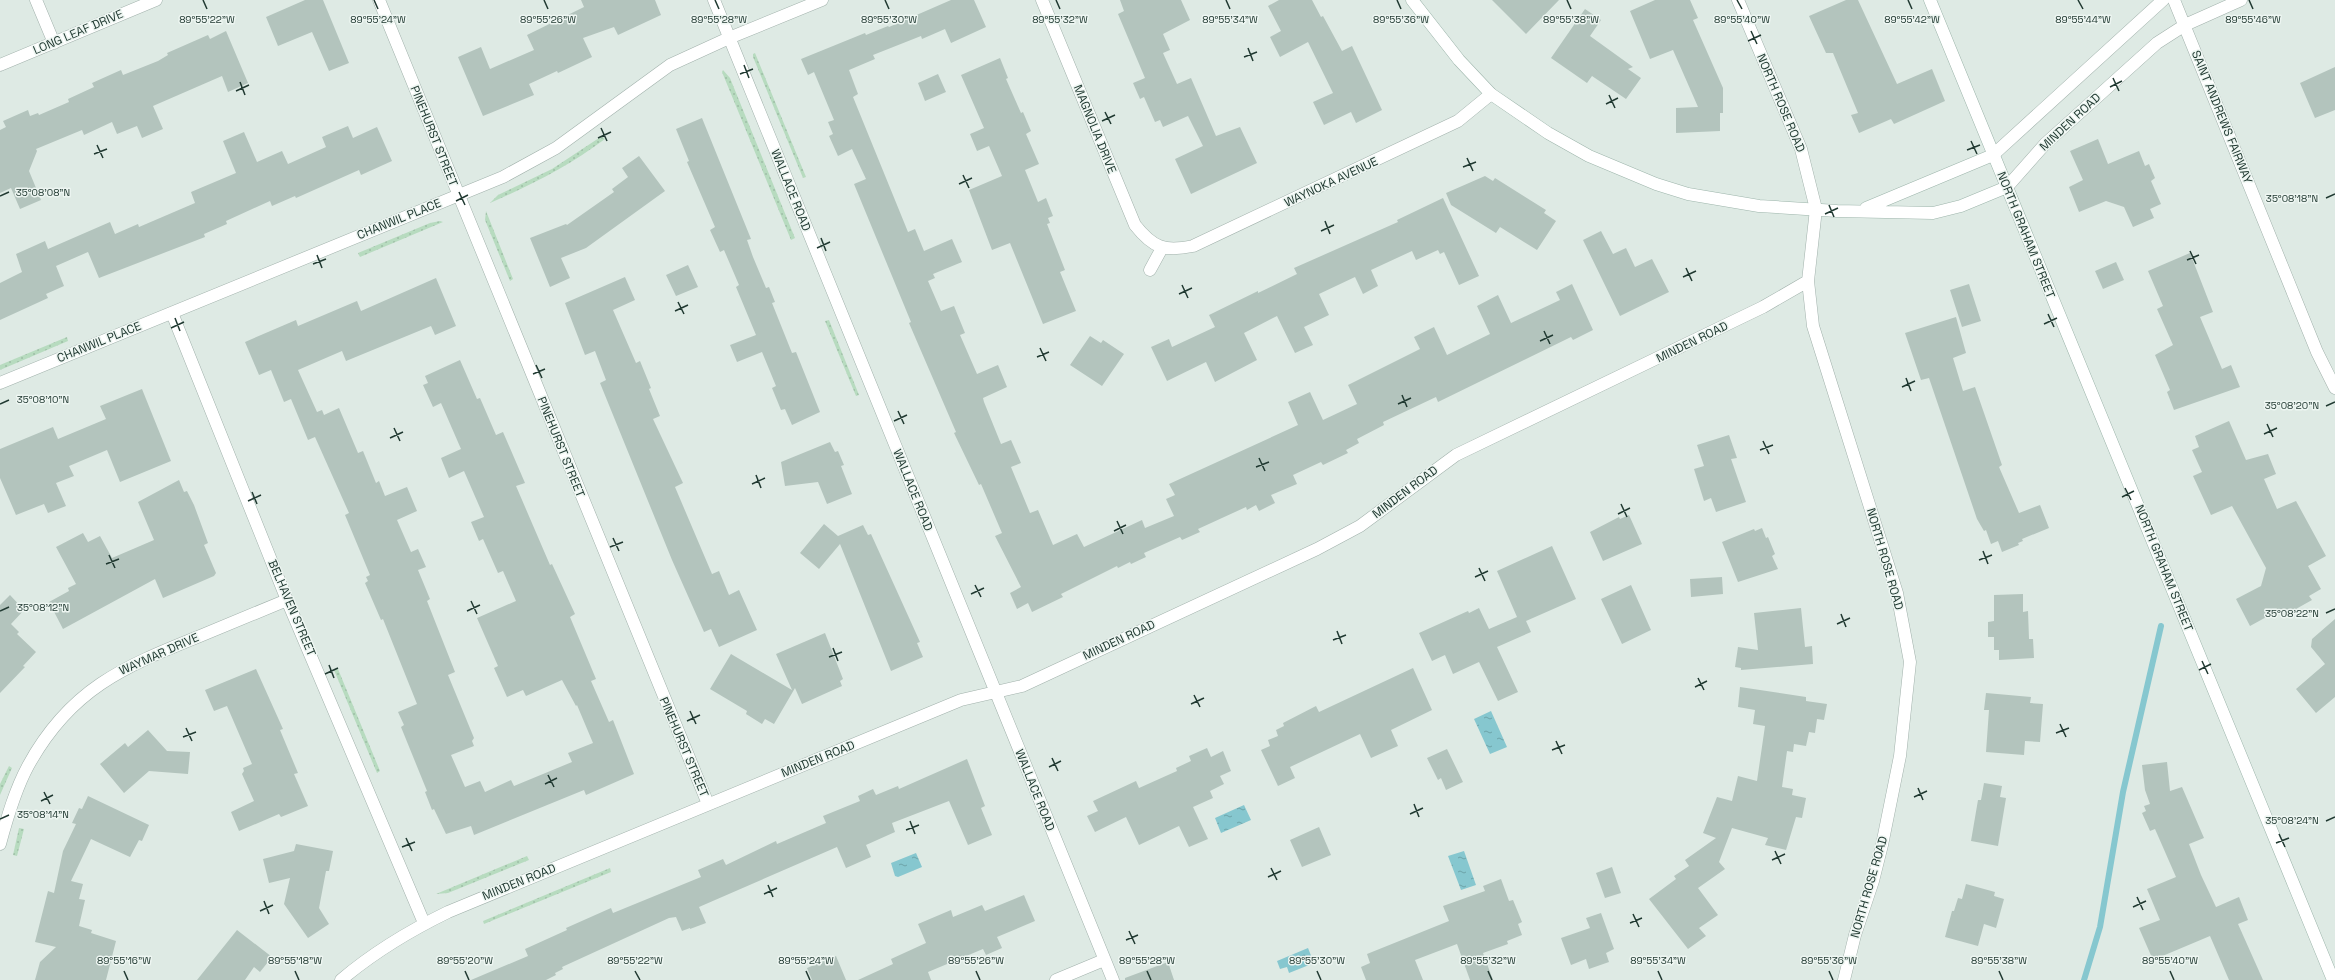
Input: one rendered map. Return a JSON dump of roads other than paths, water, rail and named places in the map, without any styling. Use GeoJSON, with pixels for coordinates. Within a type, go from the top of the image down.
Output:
{"type":"FeatureCollection","features":[{"type":"Feature","properties":{"kind":"street"},"geometry":{"type":"LineString","coordinates":[[36,0],[54,42]]}},
{"type":"Feature","properties":{"kind":"street","name":"LONG LEAF DRIVE"},"geometry":{"type":"LineString","coordinates":[[0,65],[156,0]]}},
{"type":"Feature","properties":{"kind":"street","name":"PINEHURST STREET"},"geometry":{"type":"LineString","coordinates":[[379,0],[708,804]]}},
{"type":"Feature","properties":{"kind":"street","name":"WALLACE ROAD"},"geometry":{"type":"LineString","coordinates":[[714,0],[1113,980]]}},
{"type":"Feature","properties":{"kind":"street","name":"CHANWIL PLACE"},"geometry":{"type":"LineString","coordinates":[[0,383],[503,177],[543,156],[598,119],[634,90],[670,66],[729,38],[822,0]]}},
{"type":"Feature","properties":{"kind":"street","name":"MAGNOLIA DRIVE"},"geometry":{"type":"LineString","coordinates":[[1042,0],[1135,225],[1146,238],[1162,248]]}},
{"type":"Feature","properties":{"kind":"street"},"geometry":{"type":"LineString","coordinates":[[1412,0],[1459,60],[1491,94],[1548,133],[1588,156],[1656,184],[1718,200],[1759,206],[1837,211],[1861,210],[1933,213],[1961,206],[2007,187]]}},
{"type":"Feature","properties":{"kind":"street","name":"NORTH ROSE ROAD"},"geometry":{"type":"LineString","coordinates":[[1738,0],[1801,149],[1816,209]]}},
{"type":"Feature","properties":{"kind":"street","name":"NORTH GRAHAM STREET"},"geometry":{"type":"LineString","coordinates":[[1930,0],[2333,980]]}},
{"type":"Feature","properties":{"kind":"street"},"geometry":{"type":"LineString","coordinates":[[1861,210],[1993,155],[2163,0]]}},
{"type":"Feature","properties":{"kind":"street","name":"SAINT ANDREWS FAIRWAY"},"geometry":{"type":"LineString","coordinates":[[2174,0],[2317,352],[2335,388]]}},
{"type":"Feature","properties":{"kind":"street","name":"MINDEN ROAD"},"geometry":{"type":"LineString","coordinates":[[2007,187],[2045,144],[2157,43],[2185,25],[2240,0]]}},
{"type":"Feature","properties":{"kind":"street","name":"WAYNOKA AVENUE"},"geometry":{"type":"LineString","coordinates":[[1162,248],[1178,250],[1200,243],[1452,124],[1491,94]]}},
{"type":"Feature","properties":{"kind":"street"},"geometry":{"type":"LineString","coordinates":[[1808,281],[1816,209]]}},
{"type":"Feature","properties":{"kind":"street"},"geometry":{"type":"LineString","coordinates":[[1150,270],[1162,248]]}},
{"type":"Feature","properties":{"kind":"street","name":"NORTH ROSE ROAD"},"geometry":{"type":"LineString","coordinates":[[1808,281],[1813,326],[1897,593],[1910,662],[1900,756],[1885,830],[1873,881],[1855,935],[1845,976]]}},
{"type":"Feature","properties":{"kind":"street","name":"MINDEN ROAD"},"geometry":{"type":"LineString","coordinates":[[341,980],[380,949],[424,923],[961,700],[1022,686],[1317,549],[1360,526],[1456,455],[1763,308],[1808,281]]}},
{"type":"Feature","properties":{"kind":"street","name":"BELHAVEN STREET"},"geometry":{"type":"LineString","coordinates":[[172,313],[287,600],[424,923]]}},
{"type":"Feature","properties":{"kind":"street","name":"WAYMAR DRIVE"},"geometry":{"type":"LineString","coordinates":[[0,844],[16,792],[27,767],[61,719],[78,702],[98,685],[134,663],[287,600]]}},
{"type":"Feature","properties":{"kind":"street"},"geometry":{"type":"LineString","coordinates":[[1056,980],[1104,960]]}},
{"type":"Feature","properties":{"kind":"street"},"geometry":{"type":"LineString","coordinates":[[1835,980],[1845,976]]}},
{"type":"Feature","properties":{"kind":"water"},"geometry":{"type":"Polygon","coordinates":[[[1491,711],[1507,747],[1490,754],[1474,719],[1491,711]]]}},
{"type":"Feature","properties":{"kind":"water"},"geometry":{"type":"Polygon","coordinates":[[[1244,805],[1251,820],[1221,833],[1215,818],[1244,805]]]}},
{"type":"Feature","properties":{"kind":"water"},"geometry":{"type":"Polygon","coordinates":[[[1464,851],[1476,885],[1461,890],[1448,856],[1464,851]]]}},
{"type":"Feature","properties":{"kind":"water"},"geometry":{"type":"Polygon","coordinates":[[[916,853],[922,867],[898,877],[895,876],[891,863],[916,853]]]}},
{"type":"Feature","properties":{"kind":"water"},"geometry":{"type":"Polygon","coordinates":[[[1308,948],[1314,963],[1289,973],[1287,967],[1280,969],[1277,961],[1308,948]]]}},
{"type":"Feature","properties":{"kind":"waterway"},"geometry":{"type":"LineString","coordinates":[[2084,980],[2100,927],[2123,792],[2161,626]]}}]}
